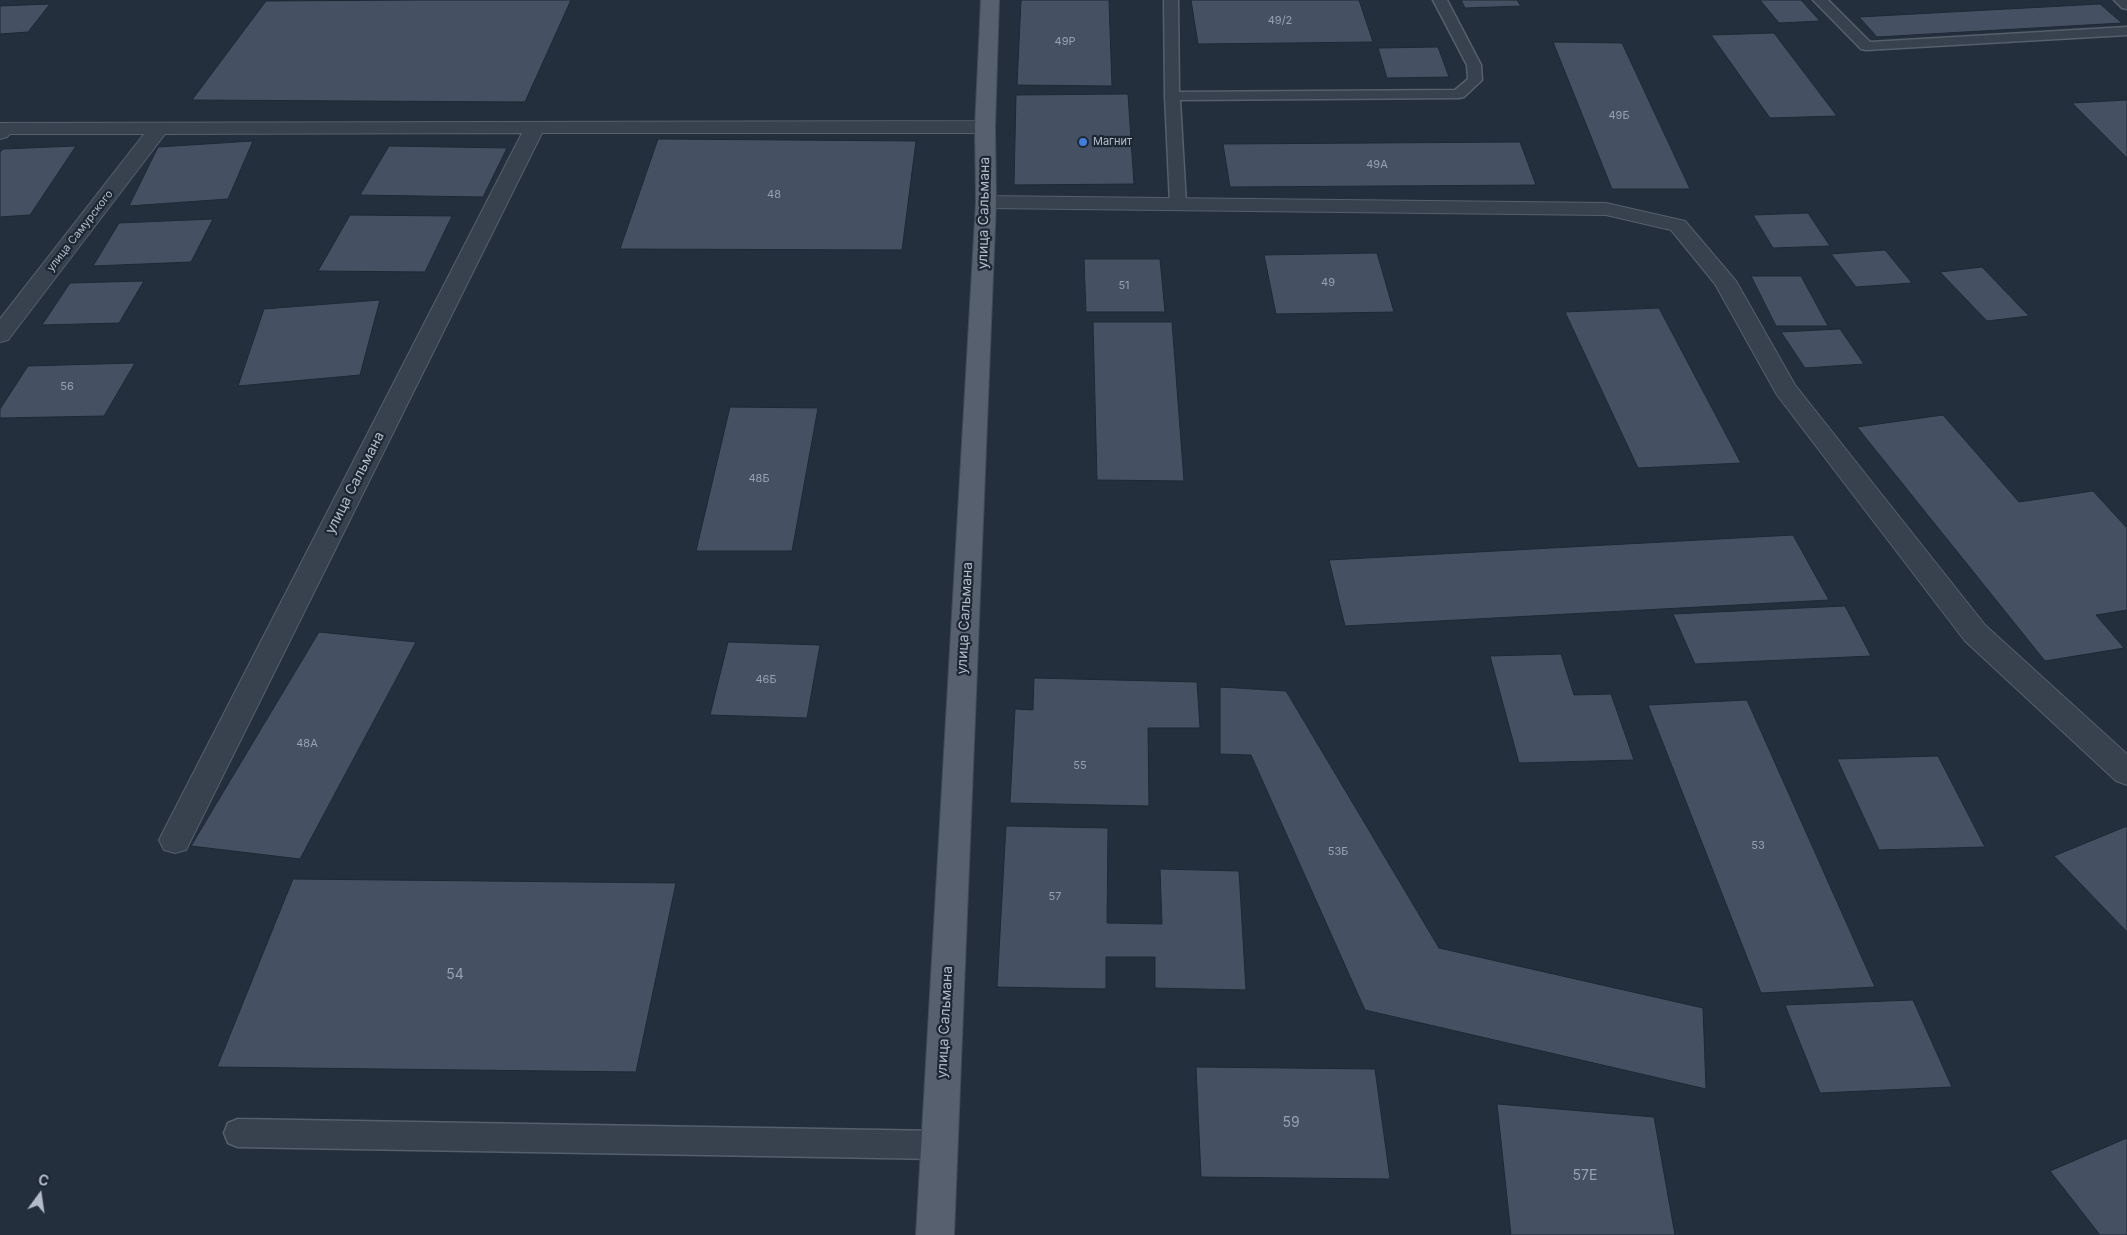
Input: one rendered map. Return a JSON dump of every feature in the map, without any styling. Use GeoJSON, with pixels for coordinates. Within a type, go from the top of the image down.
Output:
{"type":"FeatureCollection","features":[{"type":"Feature","properties":{"kind":"main road","name":"улица Сальмана"},"geometry":{"type":"LineString","coordinates":[[935,1235],[986,202],[985,127],[990,0]]}},
{"type":"Feature","properties":{"kind":"street","name":"улица Сальмана"},"geometry":{"type":"LineString","coordinates":[[175,840],[535,127]]}},
{"type":"Feature","properties":{"kind":"street"},"geometry":{"type":"LineString","coordinates":[[3,130],[159,128],[985,127]]}},
{"type":"Feature","properties":{"kind":"street","name":"улица Самурского"},"geometry":{"type":"LineString","coordinates":[[0,335],[159,128]]}},
{"type":"Feature","properties":{"kind":"street"},"geometry":{"type":"LineString","coordinates":[[986,202],[1606,209],[1678,225],[1725,281],[1785,389],[1975,633],[2127,772]]}},
{"type":"Feature","properties":{"kind":"lane"},"geometry":{"type":"LineString","coordinates":[[1171,0],[1172,96],[1178,204]]}},
{"type":"Feature","properties":{"kind":"lane"},"geometry":{"type":"LineString","coordinates":[[1172,96],[1459,94],[1475,80],[1474,64],[1440,0]]}},
{"type":"Feature","properties":{"kind":"lane"},"geometry":{"type":"LineString","coordinates":[[1820,0],[1866,46],[2127,32]]}},
{"type":"Feature","properties":{"kind":"lane"},"geometry":{"type":"LineString","coordinates":[[2122,0],[2127,5]]}},
{"type":"Feature","properties":{"kind":"lane"},"geometry":{"type":"LineString","coordinates":[[238,1133],[939,1145]]}},
{"type":"Feature","properties":{"kind":"building"},"geometry":{"type":"Polygon","coordinates":[[[571,0],[525,102],[192,100],[266,1],[571,0]]]}},
{"type":"Feature","properties":{"kind":"building"},"geometry":{"type":"Polygon","coordinates":[[[1021,0],[1109,0],[1112,86],[1017,85],[1021,0]]]}},
{"type":"Feature","properties":{"kind":"building"},"geometry":{"type":"Polygon","coordinates":[[[1191,0],[1359,0],[1373,42],[1198,44],[1191,0]]]}},
{"type":"Feature","properties":{"kind":"building"},"geometry":{"type":"Polygon","coordinates":[[[1461,0],[1517,0],[1521,6],[1465,8],[1461,0]]]}},
{"type":"Feature","properties":{"kind":"building"},"geometry":{"type":"Polygon","coordinates":[[[1760,0],[1801,0],[1820,21],[1779,23],[1760,0]]]}},
{"type":"Feature","properties":{"kind":"building"},"geometry":{"type":"Polygon","coordinates":[[[50,4],[28,32],[0,34],[0,6],[50,4]]]}},
{"type":"Feature","properties":{"kind":"building"},"geometry":{"type":"Polygon","coordinates":[[[2100,4],[2122,23],[1877,37],[1859,17],[2100,4]]]}},
{"type":"Feature","properties":{"kind":"building"},"geometry":{"type":"Polygon","coordinates":[[[1774,33],[1837,116],[1770,118],[1711,35],[1774,33]]]}},
{"type":"Feature","properties":{"kind":"building"},"geometry":{"type":"Polygon","coordinates":[[[1553,42],[1622,43],[1690,189],[1612,189],[1553,42]]]}},
{"type":"Feature","properties":{"kind":"building"},"geometry":{"type":"Polygon","coordinates":[[[1438,47],[1449,77],[1387,78],[1378,48],[1438,47]]]}},
{"type":"Feature","properties":{"kind":"building"},"geometry":{"type":"Polygon","coordinates":[[[1128,94],[1134,184],[1014,185],[1016,95],[1128,94]]]}},
{"type":"Feature","properties":{"kind":"building"},"geometry":{"type":"Polygon","coordinates":[[[2127,100],[2127,158],[2072,103],[2127,100]]]}},
{"type":"Feature","properties":{"kind":"building"},"geometry":{"type":"Polygon","coordinates":[[[658,139],[916,141],[902,250],[620,249],[658,139]]]}},
{"type":"Feature","properties":{"kind":"building"},"geometry":{"type":"Polygon","coordinates":[[[253,141],[228,199],[129,206],[158,147],[253,141]]]}},
{"type":"Feature","properties":{"kind":"building"},"geometry":{"type":"Polygon","coordinates":[[[1520,142],[1536,185],[1230,187],[1223,144],[1520,142]]]}},
{"type":"Feature","properties":{"kind":"building"},"geometry":{"type":"Polygon","coordinates":[[[76,146],[30,215],[0,217],[0,152],[3,149],[76,146]]]}},
{"type":"Feature","properties":{"kind":"building"},"geometry":{"type":"Polygon","coordinates":[[[389,146],[507,148],[483,197],[360,195],[389,146]]]}},
{"type":"Feature","properties":{"kind":"building"},"geometry":{"type":"Polygon","coordinates":[[[1808,213],[1830,246],[1773,248],[1753,215],[1808,213]]]}},
{"type":"Feature","properties":{"kind":"building"},"geometry":{"type":"Polygon","coordinates":[[[350,215],[452,216],[425,272],[318,271],[350,215]]]}},
{"type":"Feature","properties":{"kind":"building"},"geometry":{"type":"Polygon","coordinates":[[[213,219],[191,262],[93,266],[119,223],[213,219]]]}},
{"type":"Feature","properties":{"kind":"building"},"geometry":{"type":"Polygon","coordinates":[[[1885,250],[1912,283],[1856,287],[1831,254],[1885,250]]]}},
{"type":"Feature","properties":{"kind":"building"},"geometry":{"type":"Polygon","coordinates":[[[1377,253],[1394,312],[1276,314],[1264,255],[1377,253]]]}},
{"type":"Feature","properties":{"kind":"building"},"geometry":{"type":"Polygon","coordinates":[[[1084,259],[1160,259],[1165,312],[1086,312],[1084,259]]]}},
{"type":"Feature","properties":{"kind":"building"},"geometry":{"type":"Polygon","coordinates":[[[1982,267],[2029,316],[1987,321],[1940,272],[1982,267]]]}},
{"type":"Feature","properties":{"kind":"building"},"geometry":{"type":"Polygon","coordinates":[[[1751,276],[1801,276],[1828,326],[1776,326],[1751,276]]]}},
{"type":"Feature","properties":{"kind":"building"},"geometry":{"type":"Polygon","coordinates":[[[144,281],[119,323],[42,325],[70,283],[144,281]]]}},
{"type":"Feature","properties":{"kind":"building"},"geometry":{"type":"Polygon","coordinates":[[[380,300],[360,375],[238,386],[264,309],[380,300]]]}},
{"type":"Feature","properties":{"kind":"building"},"geometry":{"type":"Polygon","coordinates":[[[1659,308],[1741,463],[1638,468],[1565,312],[1659,308]]]}},
{"type":"Feature","properties":{"kind":"building"},"geometry":{"type":"Polygon","coordinates":[[[1093,322],[1172,322],[1184,481],[1097,480],[1093,322]]]}},
{"type":"Feature","properties":{"kind":"building"},"geometry":{"type":"Polygon","coordinates":[[[1840,329],[1864,364],[1805,368],[1781,332],[1840,329]]]}},
{"type":"Feature","properties":{"kind":"building"},"geometry":{"type":"Polygon","coordinates":[[[135,363],[104,416],[0,418],[0,409],[28,366],[135,363]]]}},
{"type":"Feature","properties":{"kind":"building"},"geometry":{"type":"Polygon","coordinates":[[[730,407],[818,408],[792,551],[696,551],[730,407]]]}},
{"type":"Feature","properties":{"kind":"building"},"geometry":{"type":"Polygon","coordinates":[[[1943,415],[2019,502],[2093,491],[2127,528],[2127,610],[2096,615],[2124,648],[2045,661],[1857,427],[1943,415]]]}},
{"type":"Feature","properties":{"kind":"building"},"geometry":{"type":"Polygon","coordinates":[[[1793,535],[1829,600],[1345,626],[1329,560],[1793,535]]]}},
{"type":"Feature","properties":{"kind":"building"},"geometry":{"type":"Polygon","coordinates":[[[1845,606],[1871,656],[1695,664],[1673,614],[1845,606]]]}},
{"type":"Feature","properties":{"kind":"building"},"geometry":{"type":"Polygon","coordinates":[[[319,632],[416,642],[300,859],[191,846],[319,632]]]}},
{"type":"Feature","properties":{"kind":"building"},"geometry":{"type":"Polygon","coordinates":[[[728,642],[820,645],[807,718],[710,715],[728,642]]]}},
{"type":"Feature","properties":{"kind":"building"},"geometry":{"type":"Polygon","coordinates":[[[1561,654],[1574,695],[1611,694],[1634,760],[1519,763],[1490,656],[1561,654]]]}},
{"type":"Feature","properties":{"kind":"building"},"geometry":{"type":"Polygon","coordinates":[[[1034,678],[1197,682],[1200,728],[1148,728],[1149,806],[1010,803],[1015,709],[1033,710],[1034,678]]]}},
{"type":"Feature","properties":{"kind":"building"},"geometry":{"type":"Polygon","coordinates":[[[1220,687],[1286,691],[1439,948],[1703,1008],[1706,1089],[1365,1010],[1251,755],[1220,754],[1220,687]]]}},
{"type":"Feature","properties":{"kind":"building"},"geometry":{"type":"Polygon","coordinates":[[[1747,700],[1875,987],[1761,993],[1648,705],[1747,700]]]}},
{"type":"Feature","properties":{"kind":"building"},"geometry":{"type":"Polygon","coordinates":[[[1938,756],[1985,847],[1879,850],[1837,759],[1938,756]]]}},
{"type":"Feature","properties":{"kind":"building"},"geometry":{"type":"Polygon","coordinates":[[[1006,826],[1108,828],[1107,923],[1162,924],[1160,869],[1239,871],[1246,990],[1155,988],[1155,957],[1106,957],[1106,989],[997,987],[1006,826]]]}},
{"type":"Feature","properties":{"kind":"building"},"geometry":{"type":"Polygon","coordinates":[[[2127,826],[2127,932],[2054,856],[2127,826]]]}},
{"type":"Feature","properties":{"kind":"building"},"geometry":{"type":"Polygon","coordinates":[[[293,879],[676,883],[636,1072],[217,1067],[293,879]]]}},
{"type":"Feature","properties":{"kind":"building"},"geometry":{"type":"Polygon","coordinates":[[[1913,1000],[1952,1087],[1820,1093],[1785,1005],[1913,1000]]]}},
{"type":"Feature","properties":{"kind":"building"},"geometry":{"type":"Polygon","coordinates":[[[1196,1067],[1375,1069],[1390,1179],[1201,1177],[1196,1067]]]}},
{"type":"Feature","properties":{"kind":"building"},"geometry":{"type":"Polygon","coordinates":[[[1497,1104],[1654,1117],[1675,1235],[1511,1235],[1497,1104]]]}},
{"type":"Feature","properties":{"kind":"building"},"geometry":{"type":"Polygon","coordinates":[[[2127,1138],[2127,1235],[2100,1235],[2050,1171],[2127,1138]]]}},
{"type":"Feature","properties":{"kind":"place","name":"Магнит"},"geometry":{"type":"Point","coordinates":[1083,142]}}]}
